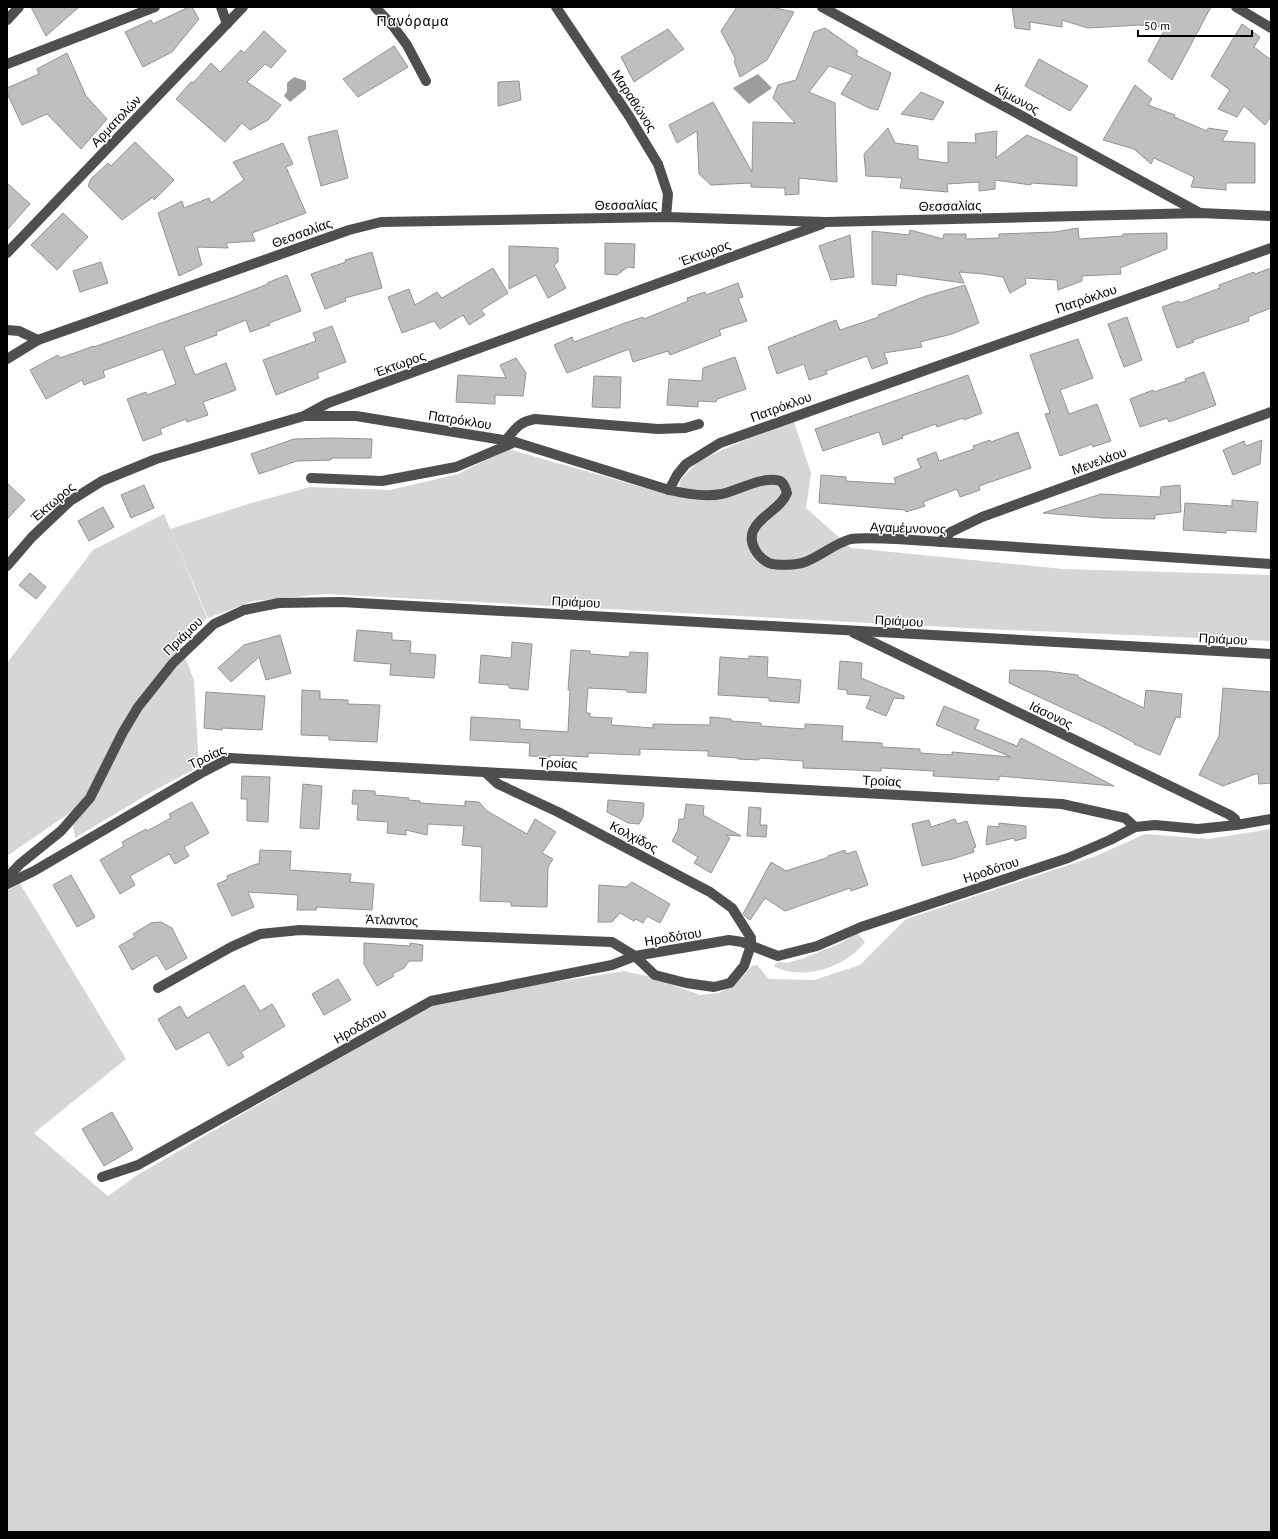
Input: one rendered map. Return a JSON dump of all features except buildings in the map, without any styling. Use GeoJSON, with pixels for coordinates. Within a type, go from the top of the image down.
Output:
{"type":"FeatureCollection","features":[{"type":"Feature","properties":{"kind":"street"},"geometry":{"type":"LineString","coordinates":[[7,20],[19,7]]}},
{"type":"Feature","properties":{"kind":"street"},"geometry":{"type":"LineString","coordinates":[[7,64],[155,7]]}},
{"type":"Feature","properties":{"kind":"street"},"geometry":{"type":"LineString","coordinates":[[221,7],[227,24]]}},
{"type":"Feature","properties":{"kind":"street","name":"Αρματολών"},"geometry":{"type":"LineString","coordinates":[[7,253],[243,7]]}},
{"type":"Feature","properties":{"kind":"street"},"geometry":{"type":"LineString","coordinates":[[375,7],[393,26],[407,45],[426,81]]}},
{"type":"Feature","properties":{"kind":"street","name":"Μαραθώνος"},"geometry":{"type":"LineString","coordinates":[[556,7],[629,116],[658,164],[668,194],[666,217]]}},
{"type":"Feature","properties":{"kind":"street","name":"Κίμωνος"},"geometry":{"type":"LineString","coordinates":[[822,7],[1200,213]]}},
{"type":"Feature","properties":{"kind":"street"},"geometry":{"type":"LineString","coordinates":[[1236,7],[1271,28]]}},
{"type":"Feature","properties":{"kind":"street","name":"Θεσσαλίας"},"geometry":{"type":"LineString","coordinates":[[7,359],[38,340],[349,230],[381,222],[666,217],[826,222],[1200,213],[1271,216]]}},
{"type":"Feature","properties":{"kind":"street","name":"Έκτωρος"},"geometry":{"type":"LineString","coordinates":[[7,566],[32,537],[70,501],[102,481],[156,459],[304,416],[328,403],[826,222]]}},
{"type":"Feature","properties":{"kind":"street","name":"Πατρόκλου"},"geometry":{"type":"LineString","coordinates":[[304,416],[356,416],[510,441],[669,490],[677,475],[686,464],[720,443],[1271,248]]}},
{"type":"Feature","properties":{"kind":"street"},"geometry":{"type":"LineString","coordinates":[[7,330],[19,332],[38,340]]}},
{"type":"Feature","properties":{"kind":"street","name":"Μενελάου"},"geometry":{"type":"LineString","coordinates":[[940,542],[951,532],[982,517],[1271,412]]}},
{"type":"Feature","properties":{"kind":"street"},"geometry":{"type":"LineString","coordinates":[[311,478],[382,482],[456,467],[510,441],[518,425],[535,419],[658,429],[685,428],[699,424]]}},
{"type":"Feature","properties":{"kind":"street","name":"Αγαμέμνονος"},"geometry":{"type":"LineString","coordinates":[[669,490],[687,494],[721,494],[766,480],[778,480],[785,484],[787,493],[785,499],[760,522],[753,531],[752,543],[757,554],[769,563],[786,565],[804,562],[852,539],[897,539],[1271,564]]}},
{"type":"Feature","properties":{"kind":"street","name":"Πριάμου"},"geometry":{"type":"LineString","coordinates":[[7,878],[20,864],[61,831],[90,798],[123,732],[138,707],[173,663],[214,624],[244,610],[279,603],[341,602],[1271,654]]}},
{"type":"Feature","properties":{"kind":"street","name":"Ιάσονος"},"geometry":{"type":"LineString","coordinates":[[850,631],[1230,815],[1234,819],[1236,825]]}},
{"type":"Feature","properties":{"kind":"street","name":"Τροίας"},"geometry":{"type":"LineString","coordinates":[[7,884],[34,871],[203,772],[230,758],[1062,804],[1125,818],[1135,827]]}},
{"type":"Feature","properties":{"kind":"street","name":"Κολχίδος"},"geometry":{"type":"LineString","coordinates":[[485,772],[498,784],[558,812],[710,892],[732,908],[751,938],[751,946]]}},
{"type":"Feature","properties":{"kind":"street","name":"Ηροδότου"},"geometry":{"type":"LineString","coordinates":[[102,1177],[138,1165],[431,1001],[612,965],[635,956],[729,940],[742,942],[778,956],[817,946],[861,927],[1068,858],[1110,840],[1135,827],[1155,825],[1198,829],[1271,819]]}},
{"type":"Feature","properties":{"kind":"street","name":"Άτλαντος"},"geometry":{"type":"LineString","coordinates":[[158,988],[231,947],[260,934],[300,930],[612,942],[635,956],[656,975],[686,983],[714,987],[730,983],[744,966],[751,946]]}},
{"type":"Feature","properties":{"kind":"shaded area"},"geometry":{"type":"Polygon","coordinates":[[[758,74],[772,88],[749,104],[733,88],[758,74]]]}},
{"type":"Feature","properties":{"kind":"shaded area"},"geometry":{"type":"Polygon","coordinates":[[[294,77],[306,81],[306,89],[290,102],[284,96],[287,91],[287,83],[294,77]]]}},
{"type":"Feature","properties":{"kind":"shaded area"},"geometry":{"type":"Polygon","coordinates":[[[793,419],[811,473],[806,508],[851,548],[1063,569],[1271,575],[1271,641],[984,629],[325,594],[253,601],[208,618],[170,529],[248,504],[310,487],[390,490],[458,474],[508,449],[677,497],[681,479],[700,460],[793,419]]]}},
{"type":"Feature","properties":{"kind":"shaded area"},"geometry":{"type":"Polygon","coordinates":[[[164,514],[207,618],[179,642],[194,680],[199,767],[155,790],[75,838],[71,812],[7,856],[7,663],[93,550],[164,514]]]}},
{"type":"Feature","properties":{"kind":"shaded area"},"geometry":{"type":"Polygon","coordinates":[[[1271,829],[1271,1532],[7,1532],[7,862],[126,1059],[34,1133],[108,1196],[139,1174],[437,1001],[624,971],[651,977],[700,995],[718,993],[734,986],[752,966],[757,965],[769,979],[814,980],[860,965],[906,919],[1096,856],[1145,834],[1208,839],[1271,829]]]}},
{"type":"Feature","properties":{"kind":"shaded area"},"geometry":{"type":"Polygon","coordinates":[[[857,933],[865,942],[857,951],[836,965],[812,972],[799,973],[775,967],[775,964],[779,962],[787,963],[804,958],[841,943],[857,933]]]}},
{"type":"Feature","properties":{"kind":"district","name":"Πανόραμα"},"geometry":{"type":"Point","coordinates":[413,21]}}]}
